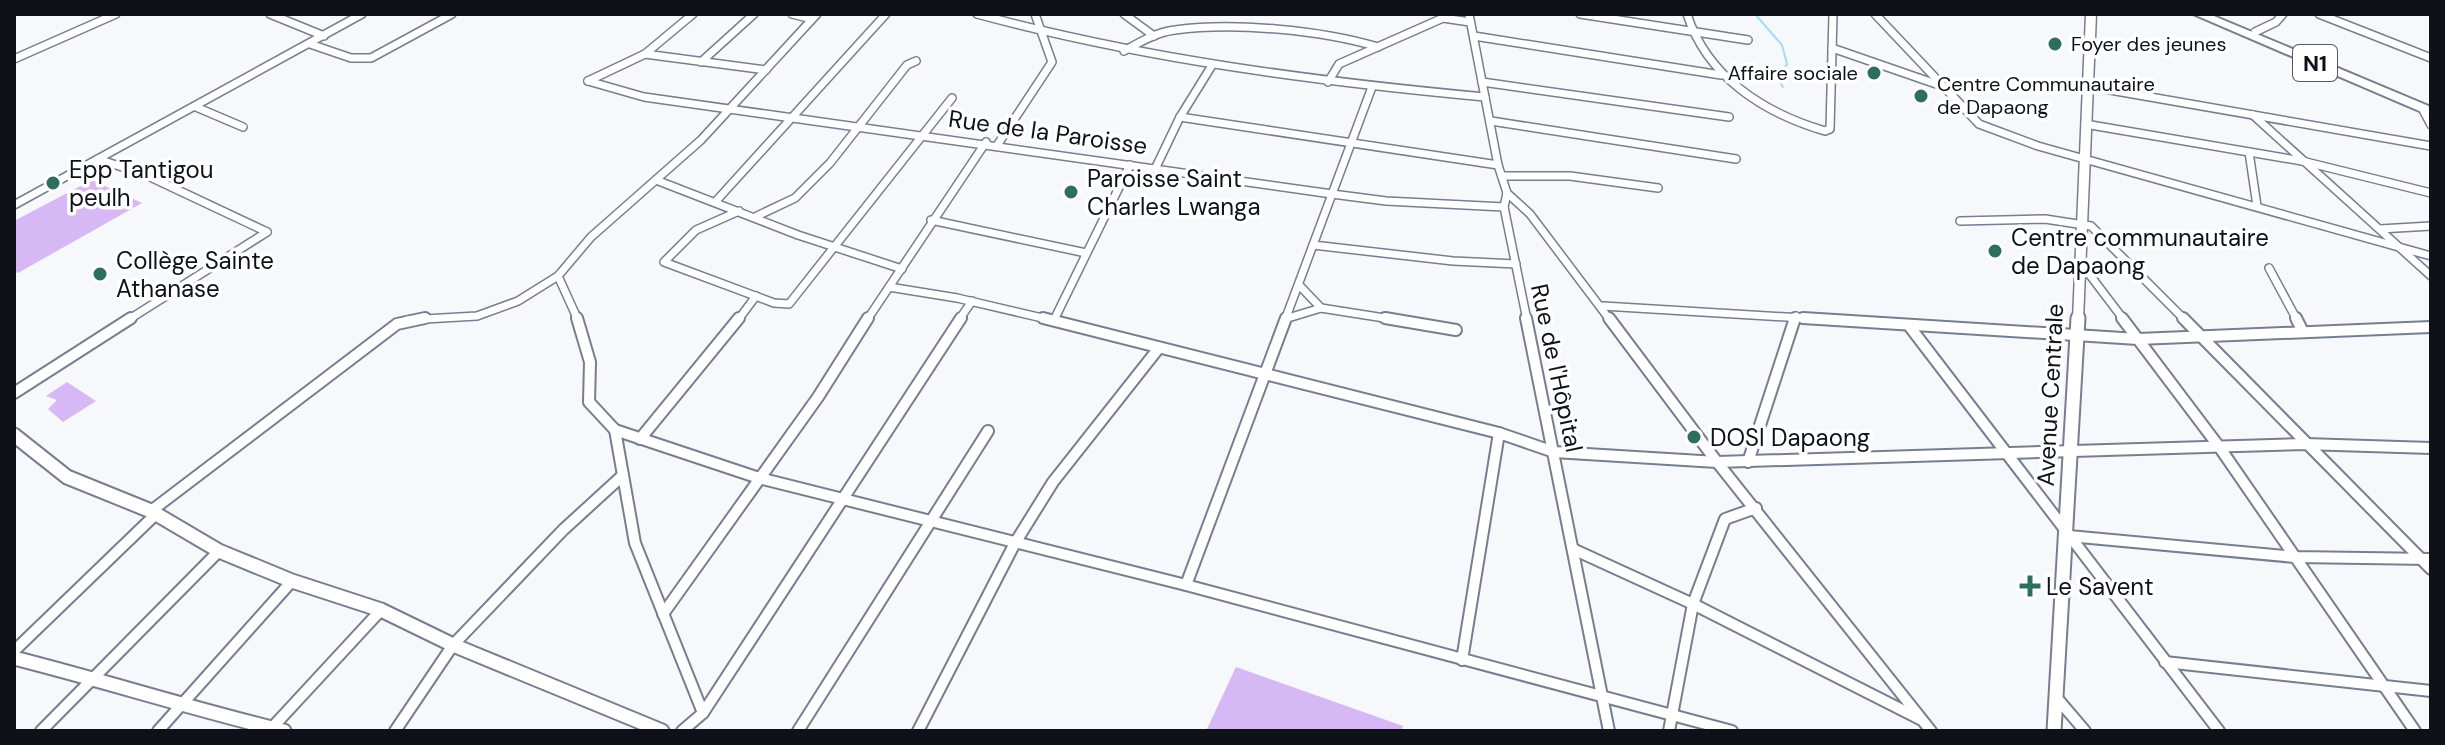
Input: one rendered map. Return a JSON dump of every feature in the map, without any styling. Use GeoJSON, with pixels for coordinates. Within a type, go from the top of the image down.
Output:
{"type":"FeatureCollection","features":[{"type":"Feature","properties":{"kind":"highway","name":"N1"},"geometry":{"type":"LineString","coordinates":[[2199,14],[2428,109]]}},
{"type":"Feature","properties":{"kind":"highway","name":"N1"},"geometry":{"type":"LineString","coordinates":[[2212,14],[2286,48]]}},
{"type":"Feature","properties":{"kind":"main road","name":"Avenue Centrale"},"geometry":{"type":"LineString","coordinates":[[2054,731],[2067,533],[2091,14]]}},
{"type":"Feature","properties":{"kind":"main road"},"geometry":{"type":"LineString","coordinates":[[17,442],[67,477],[153,513],[219,551],[292,581],[381,610],[453,645],[662,731]]}},
{"type":"Feature","properties":{"kind":"main road"},"geometry":{"type":"LineString","coordinates":[[14,658],[275,730]]}},
{"type":"Feature","properties":{"kind":"street"},"geometry":{"type":"LineString","coordinates":[[14,59],[116,14]]}},
{"type":"Feature","properties":{"kind":"street"},"geometry":{"type":"LineString","coordinates":[[270,14],[324,36]]}},
{"type":"Feature","properties":{"kind":"street"},"geometry":{"type":"LineString","coordinates":[[14,205],[362,14]]}},
{"type":"Feature","properties":{"kind":"street"},"geometry":{"type":"LineString","coordinates":[[310,44],[351,58],[371,58],[452,14]]}},
{"type":"Feature","properties":{"kind":"street"},"geometry":{"type":"LineString","coordinates":[[645,54],[669,30],[693,14]]}},
{"type":"Feature","properties":{"kind":"street"},"geometry":{"type":"LineString","coordinates":[[701,62],[754,14]]}},
{"type":"Feature","properties":{"kind":"street"},"geometry":{"type":"LineString","coordinates":[[792,14],[815,16]]}},
{"type":"Feature","properties":{"kind":"street"},"geometry":{"type":"LineString","coordinates":[[717,200],[886,14]]}},
{"type":"Feature","properties":{"kind":"street"},"geometry":{"type":"LineString","coordinates":[[977,14],[1039,32],[1211,67],[1485,97]]}},
{"type":"Feature","properties":{"kind":"street"},"geometry":{"type":"LineString","coordinates":[[1000,21],[1008,14]]}},
{"type":"Feature","properties":{"kind":"street"},"geometry":{"type":"LineString","coordinates":[[998,144],[1050,68],[1051,56],[1039,32],[1035,14]]}},
{"type":"Feature","properties":{"kind":"street"},"geometry":{"type":"LineString","coordinates":[[1124,14],[1154,36]]}},
{"type":"Feature","properties":{"kind":"street"},"geometry":{"type":"LineString","coordinates":[[1580,14],[1748,40]]}},
{"type":"Feature","properties":{"kind":"street"},"geometry":{"type":"LineString","coordinates":[[1687,14],[1696,44],[1721,75],[1776,110],[1829,131],[1833,14]]}},
{"type":"Feature","properties":{"kind":"street"},"geometry":{"type":"LineString","coordinates":[[1875,14],[1882,25],[1948,88],[1984,128],[2431,256]]}},
{"type":"Feature","properties":{"kind":"street"},"geometry":{"type":"LineString","coordinates":[[2255,32],[2276,22],[2283,14]]}},
{"type":"Feature","properties":{"kind":"street"},"geometry":{"type":"LineString","coordinates":[[2319,14],[2431,58]]}},
{"type":"Feature","properties":{"kind":"street"},"geometry":{"type":"LineString","coordinates":[[14,651],[153,513],[397,324],[411,319],[477,316],[518,301],[558,276],[591,237],[731,108],[815,16]]}},
{"type":"Feature","properties":{"kind":"street"},"geometry":{"type":"LineString","coordinates":[[1328,82],[1336,66],[1444,16],[1470,18]]}},
{"type":"Feature","properties":{"kind":"street","name":"Rue de l'Hôpital"},"geometry":{"type":"LineString","coordinates":[[1470,18],[1498,165],[1507,193],[1504,207],[1609,731]]}},
{"type":"Feature","properties":{"kind":"street"},"geometry":{"type":"LineString","coordinates":[[1123,51],[1154,36],[1180,30],[1341,37],[1378,47]]}},
{"type":"Feature","properties":{"kind":"street"},"geometry":{"type":"LineString","coordinates":[[1474,36],[1721,75]]}},
{"type":"Feature","properties":{"kind":"street"},"geometry":{"type":"LineString","coordinates":[[1832,48],[1948,88]]}},
{"type":"Feature","properties":{"kind":"street"},"geometry":{"type":"LineString","coordinates":[[645,54],[766,70]]}},
{"type":"Feature","properties":{"kind":"street","name":"Rue de la Paroisse"},"geometry":{"type":"LineString","coordinates":[[645,54],[588,81],[629,94],[986,142],[1332,194],[1386,201],[1504,207]]}},
{"type":"Feature","properties":{"kind":"street"},"geometry":{"type":"LineString","coordinates":[[757,216],[795,198],[830,163],[907,65],[916,61]]}},
{"type":"Feature","properties":{"kind":"street"},"geometry":{"type":"LineString","coordinates":[[1156,167],[1180,117],[1211,67]]}},
{"type":"Feature","properties":{"kind":"street"},"geometry":{"type":"LineString","coordinates":[[1482,82],[1729,117]]}},
{"type":"Feature","properties":{"kind":"street"},"geometry":{"type":"LineString","coordinates":[[2087,86],[2431,146]]}},
{"type":"Feature","properties":{"kind":"street"},"geometry":{"type":"LineString","coordinates":[[1186,585],[1372,87]]}},
{"type":"Feature","properties":{"kind":"street"},"geometry":{"type":"LineString","coordinates":[[739,211],[696,230],[664,262],[756,296],[789,304],[837,250],[857,219],[910,158],[952,98]]}},
{"type":"Feature","properties":{"kind":"street"},"geometry":{"type":"LineString","coordinates":[[196,107],[243,127]]}},
{"type":"Feature","properties":{"kind":"street"},"geometry":{"type":"LineString","coordinates":[[2428,109],[2431,125]]}},
{"type":"Feature","properties":{"kind":"street"},"geometry":{"type":"LineString","coordinates":[[2253,115],[2431,276]]}},
{"type":"Feature","properties":{"kind":"street"},"geometry":{"type":"LineString","coordinates":[[1180,117],[1498,165]]}},
{"type":"Feature","properties":{"kind":"street"},"geometry":{"type":"LineString","coordinates":[[1491,121],[1736,159]]}},
{"type":"Feature","properties":{"kind":"street"},"geometry":{"type":"LineString","coordinates":[[2085,124],[2306,162],[2431,193]]}},
{"type":"Feature","properties":{"kind":"street"},"geometry":{"type":"LineString","coordinates":[[663,614],[818,397],[931,220],[986,142]]}},
{"type":"Feature","properties":{"kind":"street"},"geometry":{"type":"LineString","coordinates":[[2249,152],[2257,206]]}},
{"type":"Feature","properties":{"kind":"street"},"geometry":{"type":"LineString","coordinates":[[14,393],[267,232],[146,175],[98,159]]}},
{"type":"Feature","properties":{"kind":"street"},"geometry":{"type":"LineString","coordinates":[[1054,321],[1130,165]]}},
{"type":"Feature","properties":{"kind":"street"},"geometry":{"type":"LineString","coordinates":[[1502,176],[1570,176],[1658,188]]}},
{"type":"Feature","properties":{"kind":"street"},"geometry":{"type":"LineString","coordinates":[[656,180],[695,189],[739,211],[837,250],[902,269]]}},
{"type":"Feature","properties":{"kind":"street"},"geometry":{"type":"LineString","coordinates":[[1507,193],[1530,214],[1603,306],[1717,462],[1928,726]]}},
{"type":"Feature","properties":{"kind":"street"},"geometry":{"type":"LineString","coordinates":[[1960,221],[2045,219],[2091,226],[2305,444],[2426,559],[2431,569]]}},
{"type":"Feature","properties":{"kind":"street"},"geometry":{"type":"LineString","coordinates":[[931,220],[1086,253]]}},
{"type":"Feature","properties":{"kind":"street"},"geometry":{"type":"LineString","coordinates":[[2380,229],[2431,226]]}},
{"type":"Feature","properties":{"kind":"street"},"geometry":{"type":"LineString","coordinates":[[1313,245],[1425,259],[1516,264]]}},
{"type":"Feature","properties":{"kind":"street"},"geometry":{"type":"LineString","coordinates":[[2079,260],[2220,448],[2415,731]]}},
{"type":"Feature","properties":{"kind":"street"},"geometry":{"type":"LineString","coordinates":[[2269,268],[2303,332]]}},
{"type":"Feature","properties":{"kind":"street"},"geometry":{"type":"LineString","coordinates":[[558,276],[578,320],[590,362],[589,402],[615,430],[759,478],[1186,585],[1732,731]]}},
{"type":"Feature","properties":{"kind":"street"},"geometry":{"type":"LineString","coordinates":[[1299,285],[1321,308]]}},
{"type":"Feature","properties":{"kind":"street"},"geometry":{"type":"LineString","coordinates":[[889,287],[972,301],[1054,321],[1499,433],[1554,452],[1748,462],[2069,449],[2305,444],[2431,448]]}},
{"type":"Feature","properties":{"kind":"street"},"geometry":{"type":"LineString","coordinates":[[640,439],[689,376],[720,346],[756,296]]}},
{"type":"Feature","properties":{"kind":"street"},"geometry":{"type":"LineString","coordinates":[[682,731],[703,713],[841,497],[972,301]]}},
{"type":"Feature","properties":{"kind":"street"},"geometry":{"type":"LineString","coordinates":[[1603,306],[2138,339],[2431,327]]}},
{"type":"Feature","properties":{"kind":"street"},"geometry":{"type":"LineString","coordinates":[[1288,318],[1321,308],[1456,330]]}},
{"type":"Feature","properties":{"kind":"street"},"geometry":{"type":"LineString","coordinates":[[1748,462],[1796,316]]}},
{"type":"Feature","properties":{"kind":"street"},"geometry":{"type":"LineString","coordinates":[[1910,327],[2219,731]]}},
{"type":"Feature","properties":{"kind":"street"},"geometry":{"type":"LineString","coordinates":[[918,731],[1015,543],[1062,471],[1158,349]]}},
{"type":"Feature","properties":{"kind":"street"},"geometry":{"type":"LineString","coordinates":[[615,430],[635,543],[703,713]]}},
{"type":"Feature","properties":{"kind":"street"},"geometry":{"type":"LineString","coordinates":[[798,731],[988,431]]}},
{"type":"Feature","properties":{"kind":"street"},"geometry":{"type":"LineString","coordinates":[[1462,660],[1499,433]]}},
{"type":"Feature","properties":{"kind":"street"},"geometry":{"type":"LineString","coordinates":[[395,731],[453,645],[563,530],[621,477]]}},
{"type":"Feature","properties":{"kind":"street"},"geometry":{"type":"LineString","coordinates":[[1669,731],[1675,715],[1693,604],[1725,519],[1756,508]]}},
{"type":"Feature","properties":{"kind":"street"},"geometry":{"type":"LineString","coordinates":[[2067,533],[2295,557],[2426,559]]}},
{"type":"Feature","properties":{"kind":"street"},"geometry":{"type":"LineString","coordinates":[[1575,550],[1693,604],[1928,726]]}},
{"type":"Feature","properties":{"kind":"street"},"geometry":{"type":"LineString","coordinates":[[41,731],[219,551]]}},
{"type":"Feature","properties":{"kind":"street"},"geometry":{"type":"LineString","coordinates":[[158,731],[292,581]]}},
{"type":"Feature","properties":{"kind":"street"},"geometry":{"type":"LineString","coordinates":[[275,730],[381,610]]}},
{"type":"Feature","properties":{"kind":"street"},"geometry":{"type":"LineString","coordinates":[[2165,662],[2431,691]]}},
{"type":"Feature","properties":{"kind":"street"},"geometry":{"type":"LineString","coordinates":[[2055,697],[2085,731]]}},
{"type":"Feature","properties":{"kind":"shaded area"},"geometry":{"type":"Polygon","coordinates":[[[92,180],[142,203],[18,273],[14,271],[14,221],[92,180]]]}},
{"type":"Feature","properties":{"kind":"shaded area"},"geometry":{"type":"Polygon","coordinates":[[[67,382],[96,401],[63,422],[48,409],[57,400],[46,396],[67,382]]]}},
{"type":"Feature","properties":{"kind":"shaded area"},"geometry":{"type":"Polygon","coordinates":[[[1236,667],[1403,726],[1402,731],[1206,731],[1236,667]]]}},
{"type":"Feature","properties":{"kind":"waterway"},"geometry":{"type":"LineString","coordinates":[[1755,14],[1782,45],[1787,64],[1778,79],[1783,87]]}},
{"type":"Feature","properties":{"kind":"place","name":"Foyer des jeunes"},"geometry":{"type":"Point","coordinates":[2055,44]}},
{"type":"Feature","properties":{"kind":"place","name":"Affaire sociale"},"geometry":{"type":"Point","coordinates":[1874,73]}},
{"type":"Feature","properties":{"kind":"place","name":"Centre Communautaire de Dapaong"},"geometry":{"type":"Point","coordinates":[1921,96]}},
{"type":"Feature","properties":{"kind":"place","name":"Epp Tantigou peulh"},"geometry":{"type":"Point","coordinates":[53,183]}},
{"type":"Feature","properties":{"kind":"place","name":"Paroisse Saint Charles Lwanga"},"geometry":{"type":"Point","coordinates":[1071,192]}},
{"type":"Feature","properties":{"kind":"place","name":"Centre communautaire de Dapaong"},"geometry":{"type":"Point","coordinates":[1995,251]}},
{"type":"Feature","properties":{"kind":"place","name":"Collège Sainte Athanase"},"geometry":{"type":"Point","coordinates":[100,274]}},
{"type":"Feature","properties":{"kind":"place","name":"DOSI Dapaong"},"geometry":{"type":"Point","coordinates":[1694,437]}},
{"type":"Feature","properties":{"kind":"place","name":"Le Savent"},"geometry":{"type":"Point","coordinates":[2030,586]}}]}
